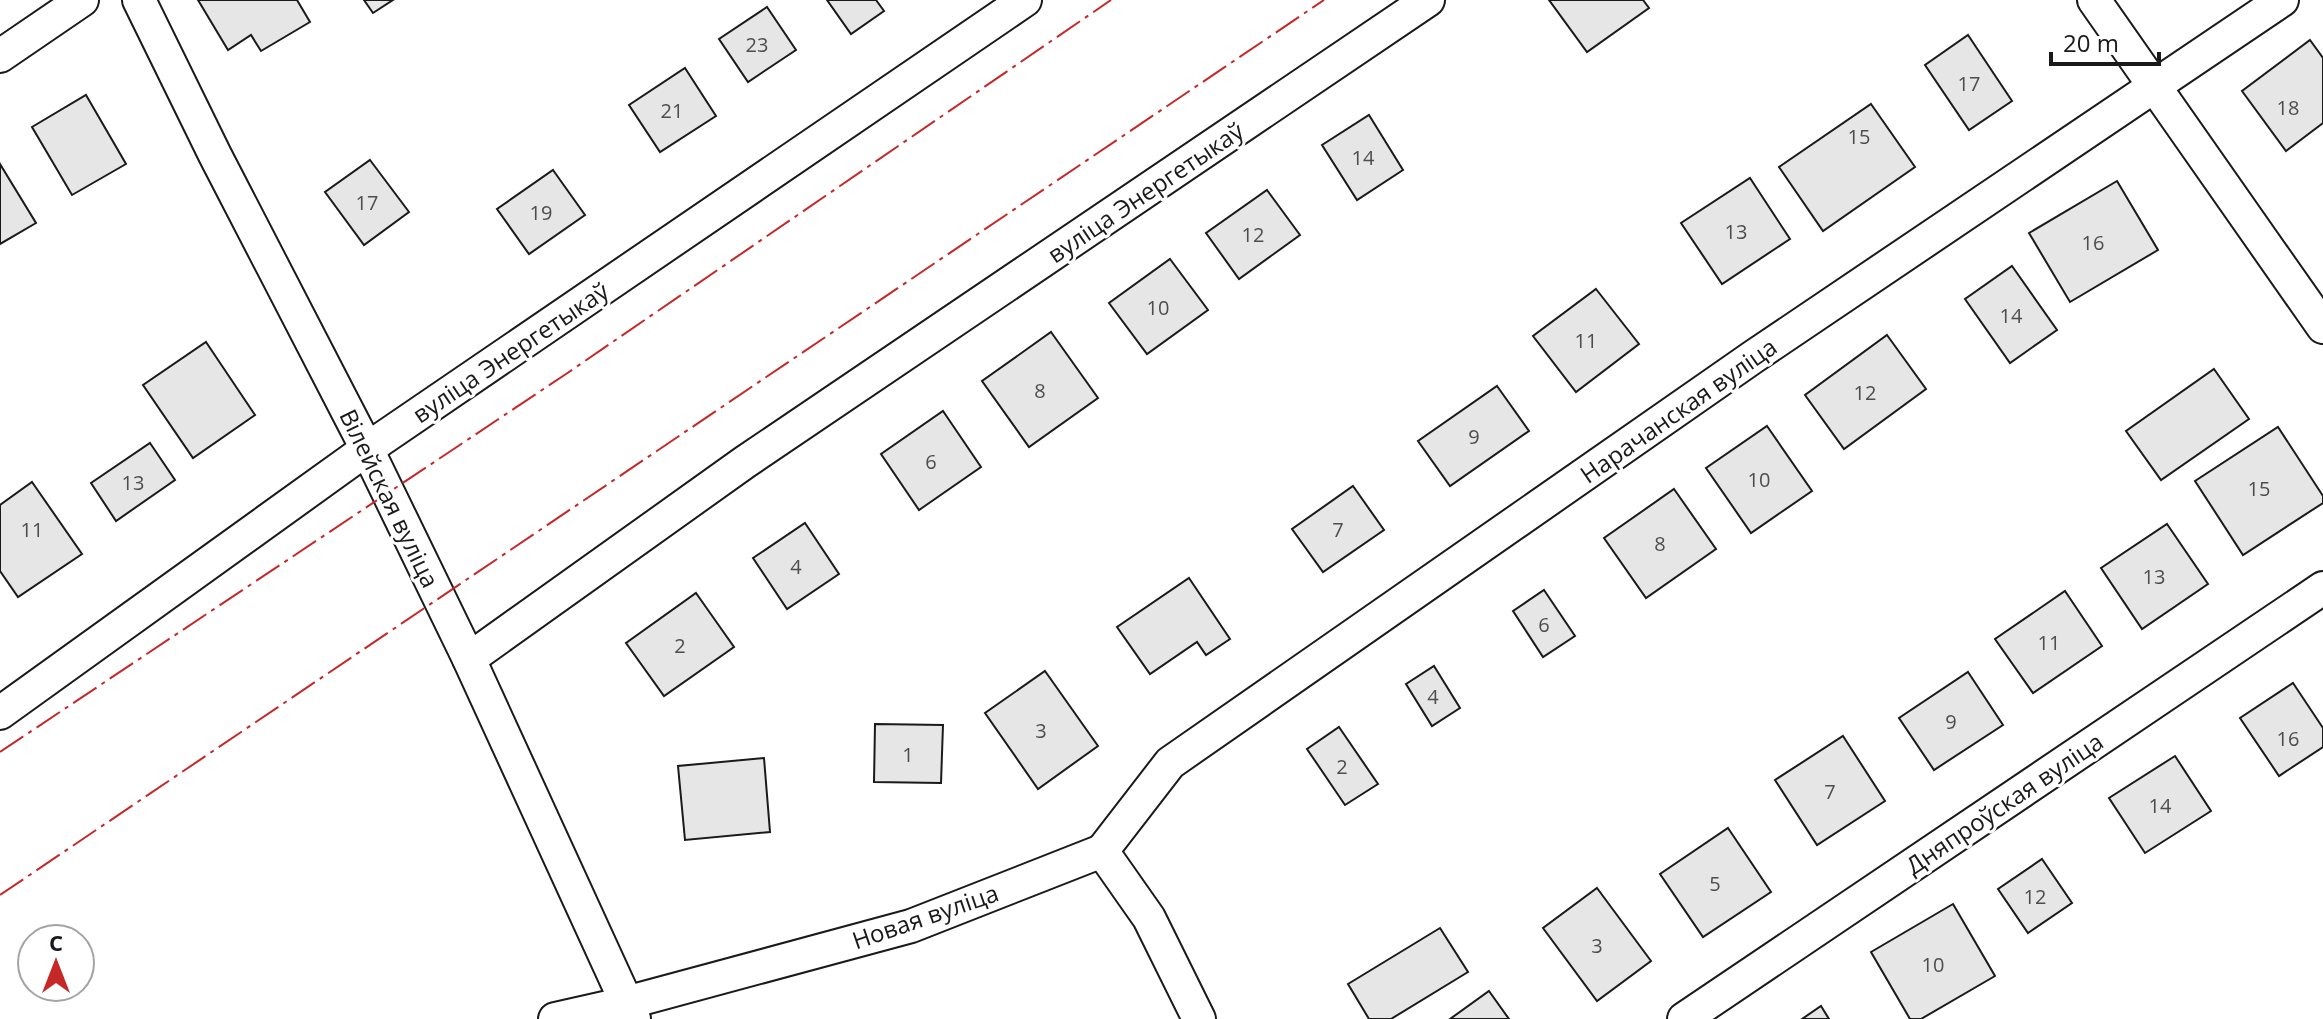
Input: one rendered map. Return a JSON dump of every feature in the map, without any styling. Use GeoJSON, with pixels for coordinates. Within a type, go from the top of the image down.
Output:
{"type":"FeatureCollection","features":[{"type":"Feature","properties":{"kind":"street"},"geometry":{"type":"LineString","coordinates":[[0,56],[82,0]]}},
{"type":"Feature","properties":{"kind":"street","name":"Вілейская вуліца"},"geometry":{"type":"LineString","coordinates":[[139,0],[215,155],[367,449],[469,659],[630,1011]]}},
{"type":"Feature","properties":{"kind":"street","name":"вуліца Энергетыкаў"},"geometry":{"type":"LineString","coordinates":[[0,713],[367,449],[1025,0]]}},
{"type":"Feature","properties":{"kind":"street","name":"вуліца Энергетыкаў"},"geometry":{"type":"LineString","coordinates":[[469,659],[745,462],[1428,0]]}},
{"type":"Feature","properties":{"kind":"street"},"geometry":{"type":"LineString","coordinates":[[2094,0],[2323,327]]}},
{"type":"Feature","properties":{"kind":"street","name":"Нарачанская вуліца"},"geometry":{"type":"LineString","coordinates":[[1102,851],[1170,763],[1753,357],[2282,0]]}},
{"type":"Feature","properties":{"kind":"street","name":"Дняпроўская вуліца"},"geometry":{"type":"LineString","coordinates":[[1684,1019],[2323,588]]}},
{"type":"Feature","properties":{"kind":"street"},"geometry":{"type":"LineString","coordinates":[[1102,851],[1149,918],[1199,1019]]}},
{"type":"Feature","properties":{"kind":"street","name":"Новая вуліца"},"geometry":{"type":"LineString","coordinates":[[555,1019],[630,1011],[911,926],[1102,851]]}},
{"type":"Feature","properties":{"kind":"building"},"geometry":{"type":"Polygon","coordinates":[[[198,0],[297,0],[310,22],[261,51],[251,35],[228,50],[198,0]]]}},
{"type":"Feature","properties":{"kind":"building"},"geometry":{"type":"Polygon","coordinates":[[[364,0],[393,0],[373,13],[364,0]]]}},
{"type":"Feature","properties":{"kind":"building"},"geometry":{"type":"Polygon","coordinates":[[[827,0],[876,0],[884,11],[851,34],[827,0]]]}},
{"type":"Feature","properties":{"kind":"building"},"geometry":{"type":"Polygon","coordinates":[[[1549,0],[1643,0],[1649,8],[1587,52],[1549,0]]]}},
{"type":"Feature","properties":{"kind":"building"},"geometry":{"type":"Polygon","coordinates":[[[767,7],[796,50],[748,82],[719,39],[767,7]]]}},
{"type":"Feature","properties":{"kind":"building"},"geometry":{"type":"Polygon","coordinates":[[[1968,35],[2012,101],[1969,130],[1925,65],[1968,35]]]}},
{"type":"Feature","properties":{"kind":"building"},"geometry":{"type":"Polygon","coordinates":[[[2310,40],[2323,58],[2323,123],[2286,151],[2242,91],[2310,40]]]}},
{"type":"Feature","properties":{"kind":"building"},"geometry":{"type":"Polygon","coordinates":[[[685,68],[716,116],[660,152],[629,105],[685,68]]]}},
{"type":"Feature","properties":{"kind":"building"},"geometry":{"type":"Polygon","coordinates":[[[86,95],[126,164],[72,195],[32,127],[86,95]]]}},
{"type":"Feature","properties":{"kind":"building"},"geometry":{"type":"Polygon","coordinates":[[[1871,104],[1915,167],[1823,231],[1779,167],[1871,104]]]}},
{"type":"Feature","properties":{"kind":"building"},"geometry":{"type":"Polygon","coordinates":[[[1369,115],[1403,170],[1357,200],[1322,145],[1369,115]]]}},
{"type":"Feature","properties":{"kind":"building"},"geometry":{"type":"Polygon","coordinates":[[[370,160],[409,212],[364,245],[325,192],[370,160]]]}},
{"type":"Feature","properties":{"kind":"building"},"geometry":{"type":"Polygon","coordinates":[[[0,164],[36,223],[0,244],[0,164]]]}},
{"type":"Feature","properties":{"kind":"building"},"geometry":{"type":"Polygon","coordinates":[[[553,170],[585,215],[529,254],[497,209],[553,170]]]}},
{"type":"Feature","properties":{"kind":"building"},"geometry":{"type":"Polygon","coordinates":[[[1750,178],[1790,239],[1722,284],[1681,223],[1750,178]]]}},
{"type":"Feature","properties":{"kind":"building"},"geometry":{"type":"Polygon","coordinates":[[[2117,181],[2158,250],[2070,302],[2029,233],[2117,181]]]}},
{"type":"Feature","properties":{"kind":"building"},"geometry":{"type":"Polygon","coordinates":[[[1267,190],[1300,235],[1239,279],[1206,233],[1267,190]]]}},
{"type":"Feature","properties":{"kind":"building"},"geometry":{"type":"Polygon","coordinates":[[[1170,259],[1208,310],[1147,354],[1109,303],[1170,259]]]}},
{"type":"Feature","properties":{"kind":"building"},"geometry":{"type":"Polygon","coordinates":[[[2012,266],[2057,330],[2010,363],[1965,299],[2012,266]]]}},
{"type":"Feature","properties":{"kind":"building"},"geometry":{"type":"Polygon","coordinates":[[[1596,289],[1639,344],[1576,392],[1533,336],[1596,289]]]}},
{"type":"Feature","properties":{"kind":"building"},"geometry":{"type":"Polygon","coordinates":[[[1051,332],[1098,398],[1029,447],[982,381],[1051,332]]]}},
{"type":"Feature","properties":{"kind":"building"},"geometry":{"type":"Polygon","coordinates":[[[1887,335],[1926,389],[1844,449],[1805,395],[1887,335]]]}},
{"type":"Feature","properties":{"kind":"building"},"geometry":{"type":"Polygon","coordinates":[[[206,342],[255,415],[193,458],[143,385],[206,342]]]}},
{"type":"Feature","properties":{"kind":"building"},"geometry":{"type":"Polygon","coordinates":[[[2214,369],[2249,419],[2161,480],[2126,431],[2214,369]]]}},
{"type":"Feature","properties":{"kind":"building"},"geometry":{"type":"Polygon","coordinates":[[[1497,386],[1529,431],[1450,486],[1418,441],[1497,386]]]}},
{"type":"Feature","properties":{"kind":"building"},"geometry":{"type":"Polygon","coordinates":[[[943,411],[981,467],[919,510],[881,454],[943,411]]]}},
{"type":"Feature","properties":{"kind":"building"},"geometry":{"type":"Polygon","coordinates":[[[1767,426],[1812,491],[1751,533],[1706,468],[1767,426]]]}},
{"type":"Feature","properties":{"kind":"building"},"geometry":{"type":"Polygon","coordinates":[[[2278,427],[2323,496],[2323,503],[2243,555],[2195,481],[2278,427]]]}},
{"type":"Feature","properties":{"kind":"building"},"geometry":{"type":"Polygon","coordinates":[[[150,443],[175,480],[116,521],[91,483],[150,443]]]}},
{"type":"Feature","properties":{"kind":"building"},"geometry":{"type":"Polygon","coordinates":[[[32,482],[82,554],[18,597],[0,571],[0,505],[32,482]]]}},
{"type":"Feature","properties":{"kind":"building"},"geometry":{"type":"Polygon","coordinates":[[[1353,486],[1384,530],[1323,572],[1292,529],[1353,486]]]}},
{"type":"Feature","properties":{"kind":"building"},"geometry":{"type":"Polygon","coordinates":[[[1674,489],[1716,549],[1646,598],[1604,538],[1674,489]]]}},
{"type":"Feature","properties":{"kind":"building"},"geometry":{"type":"Polygon","coordinates":[[[805,523],[839,574],[787,609],[753,558],[805,523]]]}},
{"type":"Feature","properties":{"kind":"building"},"geometry":{"type":"Polygon","coordinates":[[[2167,524],[2208,584],[2142,629],[2101,568],[2167,524]]]}},
{"type":"Feature","properties":{"kind":"building"},"geometry":{"type":"Polygon","coordinates":[[[1189,578],[1230,639],[1206,655],[1197,642],[1150,674],[1117,627],[1189,578]]]}},
{"type":"Feature","properties":{"kind":"building"},"geometry":{"type":"Polygon","coordinates":[[[1544,590],[1575,636],[1543,657],[1513,611],[1544,590]]]}},
{"type":"Feature","properties":{"kind":"building"},"geometry":{"type":"Polygon","coordinates":[[[2065,591],[2102,646],[2033,693],[1995,639],[2065,591]]]}},
{"type":"Feature","properties":{"kind":"building"},"geometry":{"type":"Polygon","coordinates":[[[696,593],[734,647],[664,696],[626,643],[696,593]]]}},
{"type":"Feature","properties":{"kind":"building"},"geometry":{"type":"Polygon","coordinates":[[[1434,666],[1460,708],[1432,726],[1406,684],[1434,666]]]}},
{"type":"Feature","properties":{"kind":"building"},"geometry":{"type":"Polygon","coordinates":[[[1045,671],[1098,746],[1038,789],[985,713],[1045,671]]]}},
{"type":"Feature","properties":{"kind":"building"},"geometry":{"type":"Polygon","coordinates":[[[1968,672],[2003,725],[1934,770],[1899,718],[1968,672]]]}},
{"type":"Feature","properties":{"kind":"building"},"geometry":{"type":"Polygon","coordinates":[[[2293,683],[2323,728],[2323,747],[2279,776],[2240,718],[2293,683]]]}},
{"type":"Feature","properties":{"kind":"building"},"geometry":{"type":"Polygon","coordinates":[[[875,724],[943,725],[941,783],[874,782],[875,724]]]}},
{"type":"Feature","properties":{"kind":"building"},"geometry":{"type":"Polygon","coordinates":[[[1339,727],[1378,784],[1345,805],[1307,749],[1339,727]]]}},
{"type":"Feature","properties":{"kind":"building"},"geometry":{"type":"Polygon","coordinates":[[[1843,736],[1885,801],[1817,845],[1775,780],[1843,736]]]}},
{"type":"Feature","properties":{"kind":"building"},"geometry":{"type":"Polygon","coordinates":[[[2175,756],[2211,811],[2145,853],[2109,798],[2175,756]]]}},
{"type":"Feature","properties":{"kind":"building"},"geometry":{"type":"Polygon","coordinates":[[[764,758],[770,832],[685,840],[678,766],[764,758]]]}},
{"type":"Feature","properties":{"kind":"building"},"geometry":{"type":"Polygon","coordinates":[[[1728,828],[1771,892],[1703,937],[1660,874],[1728,828]]]}},
{"type":"Feature","properties":{"kind":"building"},"geometry":{"type":"Polygon","coordinates":[[[2042,859],[2072,903],[2028,933],[1998,889],[2042,859]]]}},
{"type":"Feature","properties":{"kind":"building"},"geometry":{"type":"Polygon","coordinates":[[[1597,888],[1651,961],[1597,1001],[1543,928],[1597,888]]]}},
{"type":"Feature","properties":{"kind":"building"},"geometry":{"type":"Polygon","coordinates":[[[1953,904],[1995,976],[1921,1019],[1910,1019],[1871,952],[1953,904]]]}},
{"type":"Feature","properties":{"kind":"building"},"geometry":{"type":"Polygon","coordinates":[[[1440,928],[1468,972],[1391,1019],[1369,1019],[1348,984],[1440,928]]]}},
{"type":"Feature","properties":{"kind":"building"},"geometry":{"type":"Polygon","coordinates":[[[1489,991],[1509,1019],[1450,1019],[1489,991]]]}},
{"type":"Feature","properties":{"kind":"building"},"geometry":{"type":"Polygon","coordinates":[[[1821,1006],[1829,1019],[1802,1019],[1821,1006]]]}},
{"type":"Feature","properties":{"kind":"power"},"geometry":{"type":"LineString","coordinates":[[0,752],[566,374],[1111,0]]}},
{"type":"Feature","properties":{"kind":"power"},"geometry":{"type":"LineString","coordinates":[[0,895],[1324,0]]}}]}
